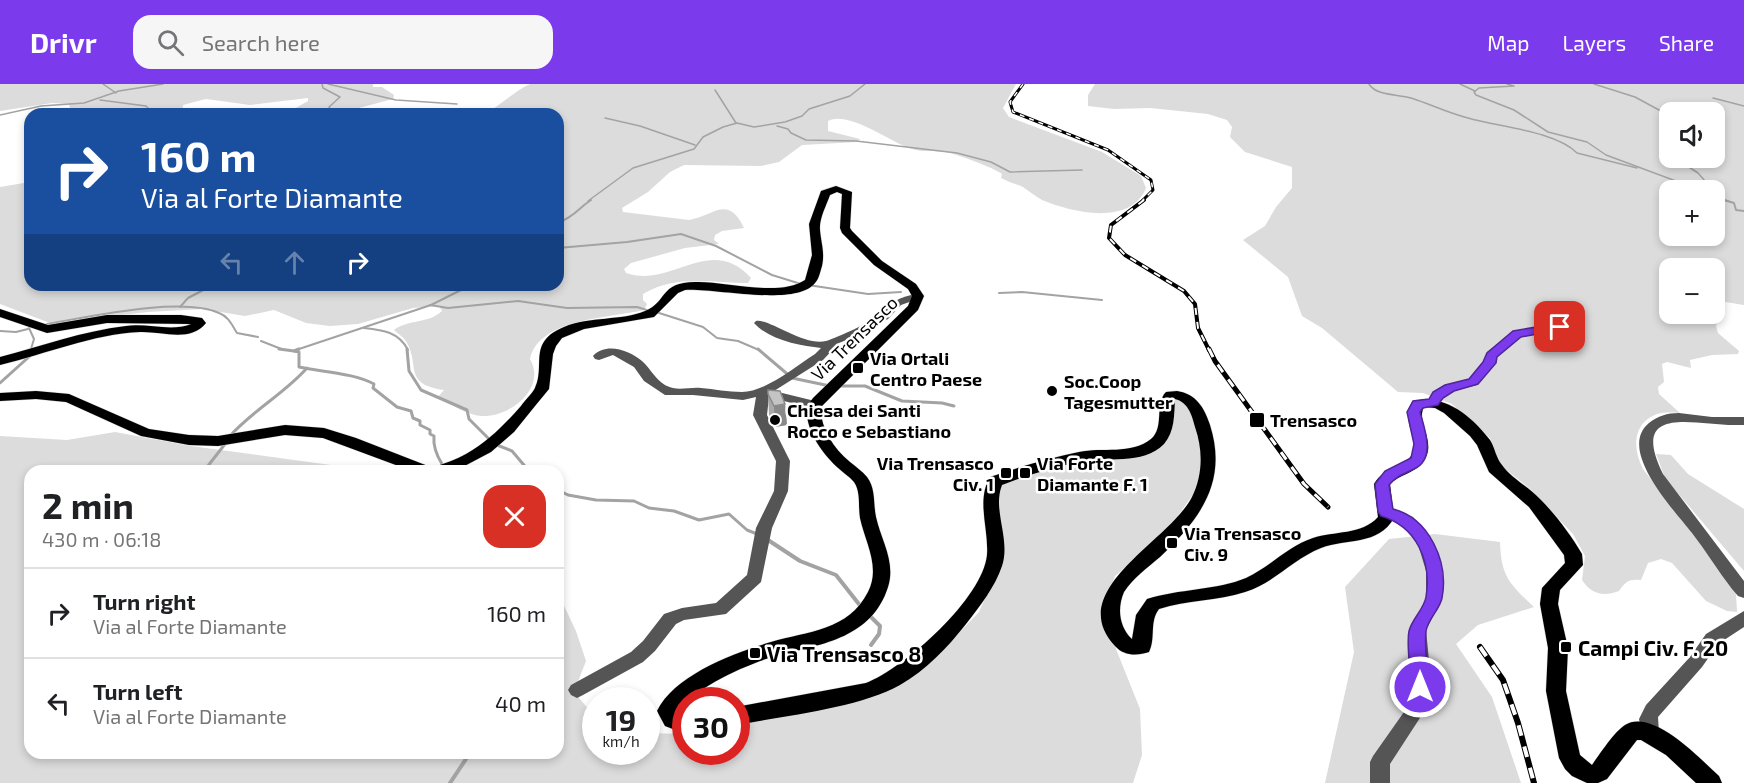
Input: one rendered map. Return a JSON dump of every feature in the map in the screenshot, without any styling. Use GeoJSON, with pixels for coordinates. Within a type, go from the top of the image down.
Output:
{"type":"FeatureCollection","features":[{"type":"Feature","properties":{"kind":"main road","name":"Via Trensasco"},"geometry":{"type":"LineString","coordinates":[[452,465],[478,453],[500,439],[542,389],[547,349],[550,343],[562,333],[588,324],[650,314],[656,310],[669,292],[684,286],[776,291],[804,287],[811,279],[817,259],[818,248],[814,228],[824,195],[828,191],[839,189],[846,191],[848,195],[845,228],[848,233],[878,262],[912,287],[918,299],[914,307],[879,344],[814,405],[814,416],[829,449],[865,488],[869,520],[882,558],[882,577],[875,597],[859,618],[840,631],[769,650],[690,687]]}},
{"type":"Feature","properties":{"kind":"main road"},"geometry":{"type":"LineString","coordinates":[[0,313],[47,329],[107,320],[181,319],[200,323],[195,328],[183,330],[142,328],[108,333],[0,361]]}},
{"type":"Feature","properties":{"kind":"main road"},"geometry":{"type":"LineString","coordinates":[[750,713],[848,695],[878,687],[900,675],[953,627],[981,592],[990,574],[995,561],[996,549],[991,490],[996,481],[1029,469],[1082,456],[1133,453],[1147,448],[1158,441],[1165,430],[1167,404],[1171,395],[1178,394],[1188,398],[1195,405],[1211,458],[1206,487],[1188,518],[1163,544],[1121,581],[1113,596],[1112,614],[1118,640],[1126,647],[1135,649],[1143,647],[1142,620],[1145,611],[1153,604],[1241,587],[1261,579],[1297,552],[1318,542],[1375,529],[1383,523],[1386,512],[1381,488],[1384,480],[1390,474],[1412,465],[1420,453],[1421,444],[1414,409],[1422,402],[1433,402],[1449,410],[1481,438],[1494,468],[1535,503],[1573,554],[1574,565],[1551,588],[1549,596],[1558,648],[1556,691],[1570,758],[1579,770],[1596,779],[1631,732],[1639,730],[1650,733],[1665,742],[1711,783]]}},
{"type":"Feature","properties":{"kind":"main road"},"geometry":{"type":"LineString","coordinates":[[0,397],[69,398],[146,433],[189,441],[218,441],[285,430],[324,433],[412,465]]}},
{"type":"Feature","properties":{"kind":"street"},"geometry":{"type":"LineString","coordinates":[[599,356],[608,351],[618,353],[638,364],[648,378],[670,392],[709,392],[743,396],[763,392],[819,357],[830,344],[841,336],[857,332],[884,317],[897,303],[911,298]]}},
{"type":"Feature","properties":{"kind":"street"},"geometry":{"type":"LineString","coordinates":[[760,323],[766,330],[799,340],[814,344],[830,344]]}},
{"type":"Feature","properties":{"kind":"street"},"geometry":{"type":"LineString","coordinates":[[1433,402],[1438,395],[1449,388],[1473,382],[1490,363],[1491,355],[1517,334],[1573,325]]}},
{"type":"Feature","properties":{"kind":"street"},"geometry":{"type":"LineString","coordinates":[[763,392],[814,405]]}},
{"type":"Feature","properties":{"kind":"street"},"geometry":{"type":"LineString","coordinates":[[577,690],[638,657],[670,619],[682,614],[720,609],[755,578],[764,528],[781,491],[783,461],[760,416],[763,392]]}},
{"type":"Feature","properties":{"kind":"street"},"geometry":{"type":"LineString","coordinates":[[1744,421],[1670,417],[1655,424],[1647,436],[1646,446],[1650,466],[1655,475],[1700,533],[1721,566],[1744,592]]}},
{"type":"Feature","properties":{"kind":"street"},"geometry":{"type":"LineString","coordinates":[[1380,783],[1380,762],[1420,704],[1421,670],[1418,630],[1434,599],[1434,571],[1425,539],[1408,521],[1386,512]]}},
{"type":"Feature","properties":{"kind":"street"},"geometry":{"type":"LineString","coordinates":[[1650,733],[1648,719],[1652,711],[1696,662],[1712,639],[1744,618]]}},
{"type":"Feature","properties":{"kind":"shaded area"},"geometry":{"type":"Polygon","coordinates":[[[0,84],[373,84],[373,87],[382,87],[394,95],[393,99],[359,108],[296,108],[308,101],[308,98],[250,105],[206,99],[183,105],[183,108],[70,108],[69,104],[52,103],[0,111],[0,84]]]}},
{"type":"Feature","properties":{"kind":"shaded area"},"geometry":{"type":"Polygon","coordinates":[[[530,84],[1016,84],[1003,108],[1009,117],[1102,152],[1141,176],[1146,188],[1138,200],[1127,208],[1114,212],[1083,212],[1068,209],[1042,200],[1023,187],[1001,178],[1002,174],[998,171],[975,162],[946,152],[914,150],[857,123],[836,119],[828,121],[828,131],[860,139],[857,142],[802,145],[779,162],[761,166],[684,165],[670,172],[648,192],[622,208],[623,212],[689,220],[726,209],[738,218],[744,228],[722,231],[715,235],[714,240],[719,244],[685,248],[631,263],[624,269],[626,273],[643,276],[659,274],[705,261],[720,260],[736,266],[751,278],[748,283],[695,281],[668,284],[643,294],[643,300],[647,304],[644,310],[578,322],[547,335],[536,345],[530,359],[534,370],[529,391],[513,407],[492,415],[470,414],[437,398],[444,390],[431,387],[418,379],[411,351],[403,338],[394,330],[437,315],[442,311],[439,306],[413,308],[358,324],[330,326],[306,323],[274,310],[245,316],[202,309],[148,312],[50,323],[0,304],[0,187],[24,183],[24,291],[564,291],[564,108],[494,108],[530,84]]]}},
{"type":"Feature","properties":{"kind":"shaded area"},"geometry":{"type":"Polygon","coordinates":[[[1095,84],[1744,84],[1744,305],[1725,302],[1725,258],[1659,258],[1659,324],[1717,324],[1718,333],[1739,351],[1738,354],[1712,355],[1690,360],[1691,368],[1667,362],[1662,364],[1664,382],[1658,387],[1659,394],[1680,413],[1667,412],[1647,419],[1637,435],[1636,445],[1643,469],[1693,533],[1736,594],[1737,612],[1727,611],[1706,601],[1672,563],[1661,559],[1648,563],[1641,580],[1628,581],[1619,591],[1603,594],[1593,591],[1582,580],[1585,556],[1573,534],[1529,488],[1499,464],[1490,438],[1452,404],[1423,393],[1398,392],[1322,328],[1302,316],[1288,277],[1243,240],[1265,226],[1276,207],[1292,188],[1292,167],[1245,152],[1230,137],[1232,127],[1227,120],[1208,114],[1150,108],[1114,109],[1088,106],[1088,95],[1095,84]]]}},
{"type":"Feature","properties":{"kind":"shaded area"},"geometry":{"type":"Polygon","coordinates":[[[1179,397],[1186,402],[1204,449],[1199,486],[1165,534],[1115,576],[1106,601],[1116,649],[1140,709],[1142,755],[1133,783],[0,783],[0,436],[67,440],[115,432],[191,446],[331,465],[24,465],[24,759],[564,759],[564,606],[586,661],[574,692],[582,702],[582,765],[660,765],[660,733],[672,734],[672,765],[750,765],[750,721],[875,696],[929,664],[979,612],[1002,561],[999,491],[1004,481],[1101,457],[1145,454],[1174,400],[1179,397]]]}},
{"type":"Feature","properties":{"kind":"shaded area"},"geometry":{"type":"Polygon","coordinates":[[[1656,454],[1671,455],[1688,474],[1744,509],[1744,571],[1665,478],[1656,454]]]}},
{"type":"Feature","properties":{"kind":"shaded area"},"geometry":{"type":"Polygon","coordinates":[[[1435,534],[1500,542],[1502,564],[1508,579],[1534,607],[1478,625],[1456,644],[1492,697],[1521,783],[1325,783],[1354,652],[1345,587],[1389,539],[1435,534]]]}},
{"type":"Feature","properties":{"kind":"building"},"geometry":{"type":"Polygon","coordinates":[[[768,390],[780,391],[785,404],[774,406],[768,390]]]}},
{"type":"Feature","properties":{"kind":"waterway"},"geometry":{"type":"LineString","coordinates":[[103,84],[115,92]]}},
{"type":"Feature","properties":{"kind":"waterway"},"geometry":{"type":"LineString","coordinates":[[115,92],[163,84]]}},
{"type":"Feature","properties":{"kind":"waterway"},"geometry":{"type":"LineString","coordinates":[[322,84],[323,88],[340,97],[330,108]]}},
{"type":"Feature","properties":{"kind":"waterway"},"geometry":{"type":"LineString","coordinates":[[328,84],[396,100],[457,104]]}},
{"type":"Feature","properties":{"kind":"waterway"},"geometry":{"type":"LineString","coordinates":[[588,201],[633,168],[694,149],[703,137],[723,127],[737,123],[754,127],[785,122],[802,116],[809,109],[850,96],[865,84]]}},
{"type":"Feature","properties":{"kind":"waterway"},"geometry":{"type":"LineString","coordinates":[[1369,84],[1382,93],[1411,98],[1453,114],[1541,135],[1577,153],[1637,168]]}},
{"type":"Feature","properties":{"kind":"waterway"},"geometry":{"type":"LineString","coordinates":[[1460,84],[1475,91]]}},
{"type":"Feature","properties":{"kind":"waterway"},"geometry":{"type":"LineString","coordinates":[[1507,84],[1514,86],[1479,88],[1474,92],[1476,95],[1514,110],[1548,132],[1587,142],[1606,155],[1673,180]]}},
{"type":"Feature","properties":{"kind":"waterway"},"geometry":{"type":"LineString","coordinates":[[1594,84],[1635,97],[1659,110]]}},
{"type":"Feature","properties":{"kind":"waterway"},"geometry":{"type":"LineString","coordinates":[[715,90],[736,123]]}},
{"type":"Feature","properties":{"kind":"waterway"},"geometry":{"type":"LineString","coordinates":[[32,108],[84,103],[115,92]]}},
{"type":"Feature","properties":{"kind":"waterway"},"geometry":{"type":"LineString","coordinates":[[1713,98],[1744,106]]}},
{"type":"Feature","properties":{"kind":"waterway"},"geometry":{"type":"LineString","coordinates":[[100,100],[148,108]]}},
{"type":"Feature","properties":{"kind":"waterway"},"geometry":{"type":"LineString","coordinates":[[0,115],[24,110]]}},
{"type":"Feature","properties":{"kind":"waterway"},"geometry":{"type":"LineString","coordinates":[[605,118],[640,126],[695,145]]}},
{"type":"Feature","properties":{"kind":"waterway"},"geometry":{"type":"LineString","coordinates":[[777,126],[788,129],[791,133],[806,140],[856,141],[957,153],[991,162],[1010,172],[1082,170]]}},
{"type":"Feature","properties":{"kind":"waterway"},"geometry":{"type":"LineString","coordinates":[[1690,168],[1704,180]]}},
{"type":"Feature","properties":{"kind":"waterway"},"geometry":{"type":"LineString","coordinates":[[564,220],[591,200]]}},
{"type":"Feature","properties":{"kind":"waterway"},"geometry":{"type":"LineString","coordinates":[[1725,200],[1734,203],[1736,210],[1744,211]]}},
{"type":"Feature","properties":{"kind":"waterway"},"geometry":{"type":"LineString","coordinates":[[564,247],[681,234],[716,246],[772,275],[801,284]]}},
{"type":"Feature","properties":{"kind":"waterway"},"geometry":{"type":"LineString","coordinates":[[808,285],[868,294],[901,292]]}},
{"type":"Feature","properties":{"kind":"waterway"},"geometry":{"type":"LineString","coordinates":[[180,307],[188,298],[201,291]]}},
{"type":"Feature","properties":{"kind":"waterway"},"geometry":{"type":"LineString","coordinates":[[431,305],[459,291]]}},
{"type":"Feature","properties":{"kind":"waterway"},"geometry":{"type":"LineString","coordinates":[[999,293],[1022,292],[1102,300]]}},
{"type":"Feature","properties":{"kind":"waterway"},"geometry":{"type":"LineString","coordinates":[[431,305],[448,308],[518,301],[567,308],[637,307],[650,311]]}},
{"type":"Feature","properties":{"kind":"waterway"},"geometry":{"type":"LineString","coordinates":[[299,349],[431,305]]}},
{"type":"Feature","properties":{"kind":"waterway"},"geometry":{"type":"LineString","coordinates":[[47,324],[110,313],[180,307]]}},
{"type":"Feature","properties":{"kind":"waterway"},"geometry":{"type":"LineString","coordinates":[[180,307],[202,308],[222,314],[237,333],[258,337]]}},
{"type":"Feature","properties":{"kind":"waterway"},"geometry":{"type":"LineString","coordinates":[[656,312],[703,327],[717,338],[738,341],[759,350]]}},
{"type":"Feature","properties":{"kind":"waterway"},"geometry":{"type":"LineString","coordinates":[[29,328],[34,339],[31,349]]}},
{"type":"Feature","properties":{"kind":"waterway"},"geometry":{"type":"LineString","coordinates":[[364,328],[384,331],[395,336],[408,350]]}},
{"type":"Feature","properties":{"kind":"waterway"},"geometry":{"type":"LineString","coordinates":[[0,331],[16,332],[28,329]]}},
{"type":"Feature","properties":{"kind":"waterway"},"geometry":{"type":"LineString","coordinates":[[261,341],[283,349]]}},
{"type":"Feature","properties":{"kind":"waterway"},"geometry":{"type":"LineString","coordinates":[[283,349],[294,351]]}},
{"type":"Feature","properties":{"kind":"waterway"},"geometry":{"type":"LineString","coordinates":[[294,351],[299,349]]}},
{"type":"Feature","properties":{"kind":"waterway"},"geometry":{"type":"LineString","coordinates":[[407,349],[409,371],[421,390],[467,410],[469,419],[491,441]]}},
{"type":"Feature","properties":{"kind":"waterway"},"geometry":{"type":"LineString","coordinates":[[758,349],[792,378],[830,386]]}},
{"type":"Feature","properties":{"kind":"waterway"},"geometry":{"type":"LineString","coordinates":[[294,351],[299,352],[299,367],[307,368]]}},
{"type":"Feature","properties":{"kind":"waterway"},"geometry":{"type":"LineString","coordinates":[[0,383],[31,355]]}},
{"type":"Feature","properties":{"kind":"waterway"},"geometry":{"type":"LineString","coordinates":[[230,436],[307,368]]}},
{"type":"Feature","properties":{"kind":"waterway"},"geometry":{"type":"LineString","coordinates":[[307,368],[348,375],[374,384],[373,388],[397,407],[411,411],[413,418],[430,430],[430,434],[434,436],[436,451],[442,465]]}},
{"type":"Feature","properties":{"kind":"waterway"},"geometry":{"type":"LineString","coordinates":[[840,386],[865,386],[902,401],[942,403],[954,406]]}},
{"type":"Feature","properties":{"kind":"waterway"},"geometry":{"type":"LineString","coordinates":[[209,465],[225,444]]}},
{"type":"Feature","properties":{"kind":"waterway"},"geometry":{"type":"LineString","coordinates":[[497,445],[512,451],[524,465]]}},
{"type":"Feature","properties":{"kind":"waterway"},"geometry":{"type":"LineString","coordinates":[[564,493],[596,500],[634,501],[649,508],[674,511],[699,520],[729,514],[747,530],[757,534]]}},
{"type":"Feature","properties":{"kind":"waterway"},"geometry":{"type":"LineString","coordinates":[[768,540],[800,561],[836,575],[862,608]]}},
{"type":"Feature","properties":{"kind":"waterway"},"geometry":{"type":"LineString","coordinates":[[869,615],[880,626],[879,634],[871,645]]}},
{"type":"Feature","properties":{"kind":"waterway"},"geometry":{"type":"LineString","coordinates":[[450,783],[466,759]]}},
{"type":"Feature","properties":{"kind":"railway"},"geometry":{"type":"LineString","coordinates":[[1023,84],[1010,102],[1013,112],[1108,150],[1151,180],[1153,190],[1142,201]]}},
{"type":"Feature","properties":{"kind":"railway"},"geometry":{"type":"LineString","coordinates":[[1144,200],[1111,225],[1109,238],[1125,255],[1184,291],[1195,304],[1198,328],[1209,350]]}},
{"type":"Feature","properties":{"kind":"railway"},"geometry":{"type":"LineString","coordinates":[[1209,349],[1215,361],[1304,484],[1328,507]]}},
{"type":"Feature","properties":{"kind":"railway"},"geometry":{"type":"LineString","coordinates":[[1480,647],[1503,680],[1518,723],[1534,783]]}},
{"type":"Feature","properties":{"kind":"place","name":"Via Ortali Centro Paese"},"geometry":{"type":"Point","coordinates":[858,368]}},
{"type":"Feature","properties":{"kind":"place","name":"Soc.Coop Tagesmutter"},"geometry":{"type":"Point","coordinates":[1052,391]}},
{"type":"Feature","properties":{"kind":"place","name":"Chiesa dei Santi Rocco e Sebastiano"},"geometry":{"type":"Point","coordinates":[775,420]}},
{"type":"Feature","properties":{"kind":"place","name":"Trensasco"},"geometry":{"type":"Point","coordinates":[1257,420]}},
{"type":"Feature","properties":{"kind":"place","name":"Via Trensasco Civ. 1"},"geometry":{"type":"Point","coordinates":[1006,473]}},
{"type":"Feature","properties":{"kind":"place","name":"Via Forte Diamante F. 1"},"geometry":{"type":"Point","coordinates":[1025,473]}},
{"type":"Feature","properties":{"kind":"place","name":"Via Trensasco Civ. 9"},"geometry":{"type":"Point","coordinates":[1172,543]}},
{"type":"Feature","properties":{"kind":"place","name":"Campi Civ. F. 20"},"geometry":{"type":"Point","coordinates":[1566,647]}},
{"type":"Feature","properties":{"kind":"place","name":"Via Trensasco 8"},"geometry":{"type":"Point","coordinates":[755,653]}},
{"type":"Feature","properties":{"kind":"route"},"geometry":{"type":"LineString","coordinates":[[1420,687],[1418,630],[1434,599],[1434,571],[1425,539],[1401,516],[1386,512],[1382,484],[1390,474],[1412,465],[1418,459],[1421,444],[1414,416],[1414,409],[1418,404],[1433,402],[1438,395],[1449,388],[1473,382],[1490,363],[1491,355],[1517,334],[1560,327]]}}]}
